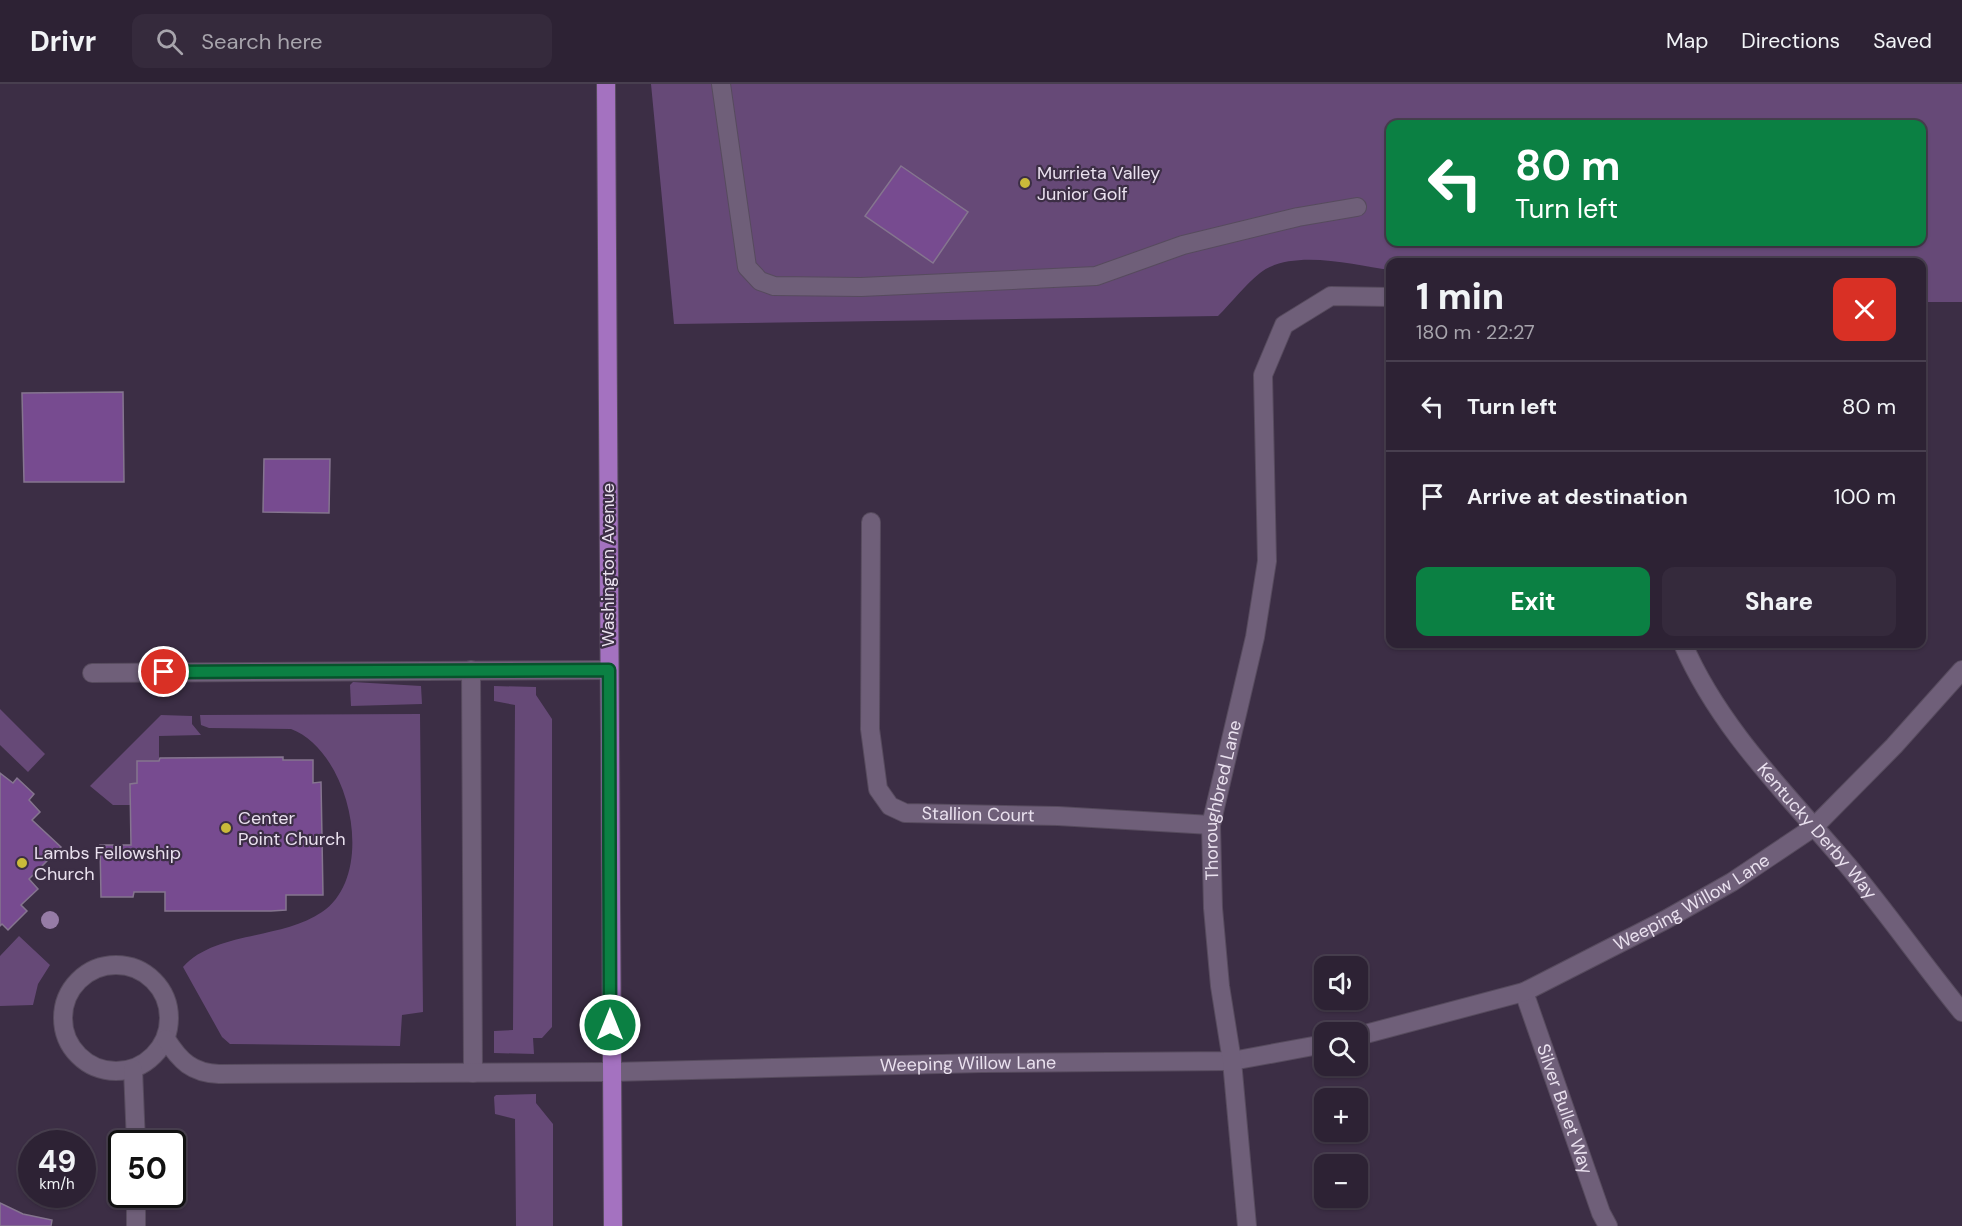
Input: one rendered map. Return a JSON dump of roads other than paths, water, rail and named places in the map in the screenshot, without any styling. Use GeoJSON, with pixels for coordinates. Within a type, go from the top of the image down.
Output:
{"type":"FeatureCollection","features":[{"type":"Feature","properties":{"kind":"main road","name":"Washington Avenue"},"geometry":{"type":"LineString","coordinates":[[606,84],[613,1226]]}},
{"type":"Feature","properties":{"kind":"street"},"geometry":{"type":"LineString","coordinates":[[721,84],[747,267],[760,281],[774,286],[861,287],[1096,276],[1183,245],[1298,217],[1357,207]]}},
{"type":"Feature","properties":{"kind":"street","name":"Thoroughbred Lane"},"geometry":{"type":"LineString","coordinates":[[1247,1226],[1232,1061],[1220,986],[1213,908],[1211,825],[1255,637],[1267,561],[1263,375],[1284,325],[1331,296],[1386,297]]}},
{"type":"Feature","properties":{"kind":"street","name":"Stallion Court"},"geometry":{"type":"LineString","coordinates":[[871,522],[870,729],[878,789],[890,806],[905,813],[1059,816],[1211,825]]}},
{"type":"Feature","properties":{"kind":"street","name":"Kentucky Derby Way"},"geometry":{"type":"LineString","coordinates":[[1685,648],[1699,680],[1743,744],[1894,924],[1962,1012]]}},
{"type":"Feature","properties":{"kind":"street"},"geometry":{"type":"LineString","coordinates":[[471,670],[473,1073]]}},
{"type":"Feature","properties":{"kind":"street"},"geometry":{"type":"LineString","coordinates":[[92,673],[609,670]]}},
{"type":"Feature","properties":{"kind":"street","name":"Weeping Willow Lane"},"geometry":{"type":"LineString","coordinates":[[1368,1032],[1524,992],[1703,899],[1814,827],[1894,746],[1962,670]]}},
{"type":"Feature","properties":{"kind":"street"},"geometry":{"type":"LineString","coordinates":[[116,965],[133,968],[149,976],[161,989],[168,1005],[170,1023],[166,1039],[156,1054],[133,1069],[109,1071],[92,1066],[78,1056],[68,1042],[63,1024],[64,1006],[71,990],[83,977],[98,968],[116,965]]}},
{"type":"Feature","properties":{"kind":"street","name":"Silver Bullet Way"},"geometry":{"type":"LineString","coordinates":[[1524,992],[1601,1214],[1608,1226]]}},
{"type":"Feature","properties":{"kind":"street","name":"Weeping Willow Lane"},"geometry":{"type":"LineString","coordinates":[[166,1039],[176,1055],[190,1068],[203,1074],[611,1072],[1232,1061],[1314,1046]]}},
{"type":"Feature","properties":{"kind":"street"},"geometry":{"type":"LineString","coordinates":[[133,1069],[135,1130]]}},
{"type":"Feature","properties":{"kind":"street"},"geometry":{"type":"LineString","coordinates":[[136,1208],[136,1226]]}},
{"type":"Feature","properties":{"kind":"place","name":"Murrieta Valley Junior Golf"},"geometry":{"type":"Point","coordinates":[1025,183]}},
{"type":"Feature","properties":{"kind":"place","name":"Center Point Church"},"geometry":{"type":"Point","coordinates":[226,828]}},
{"type":"Feature","properties":{"kind":"place","name":"Lambs Fellowship Church"},"geometry":{"type":"Point","coordinates":[22,863]}}]}
